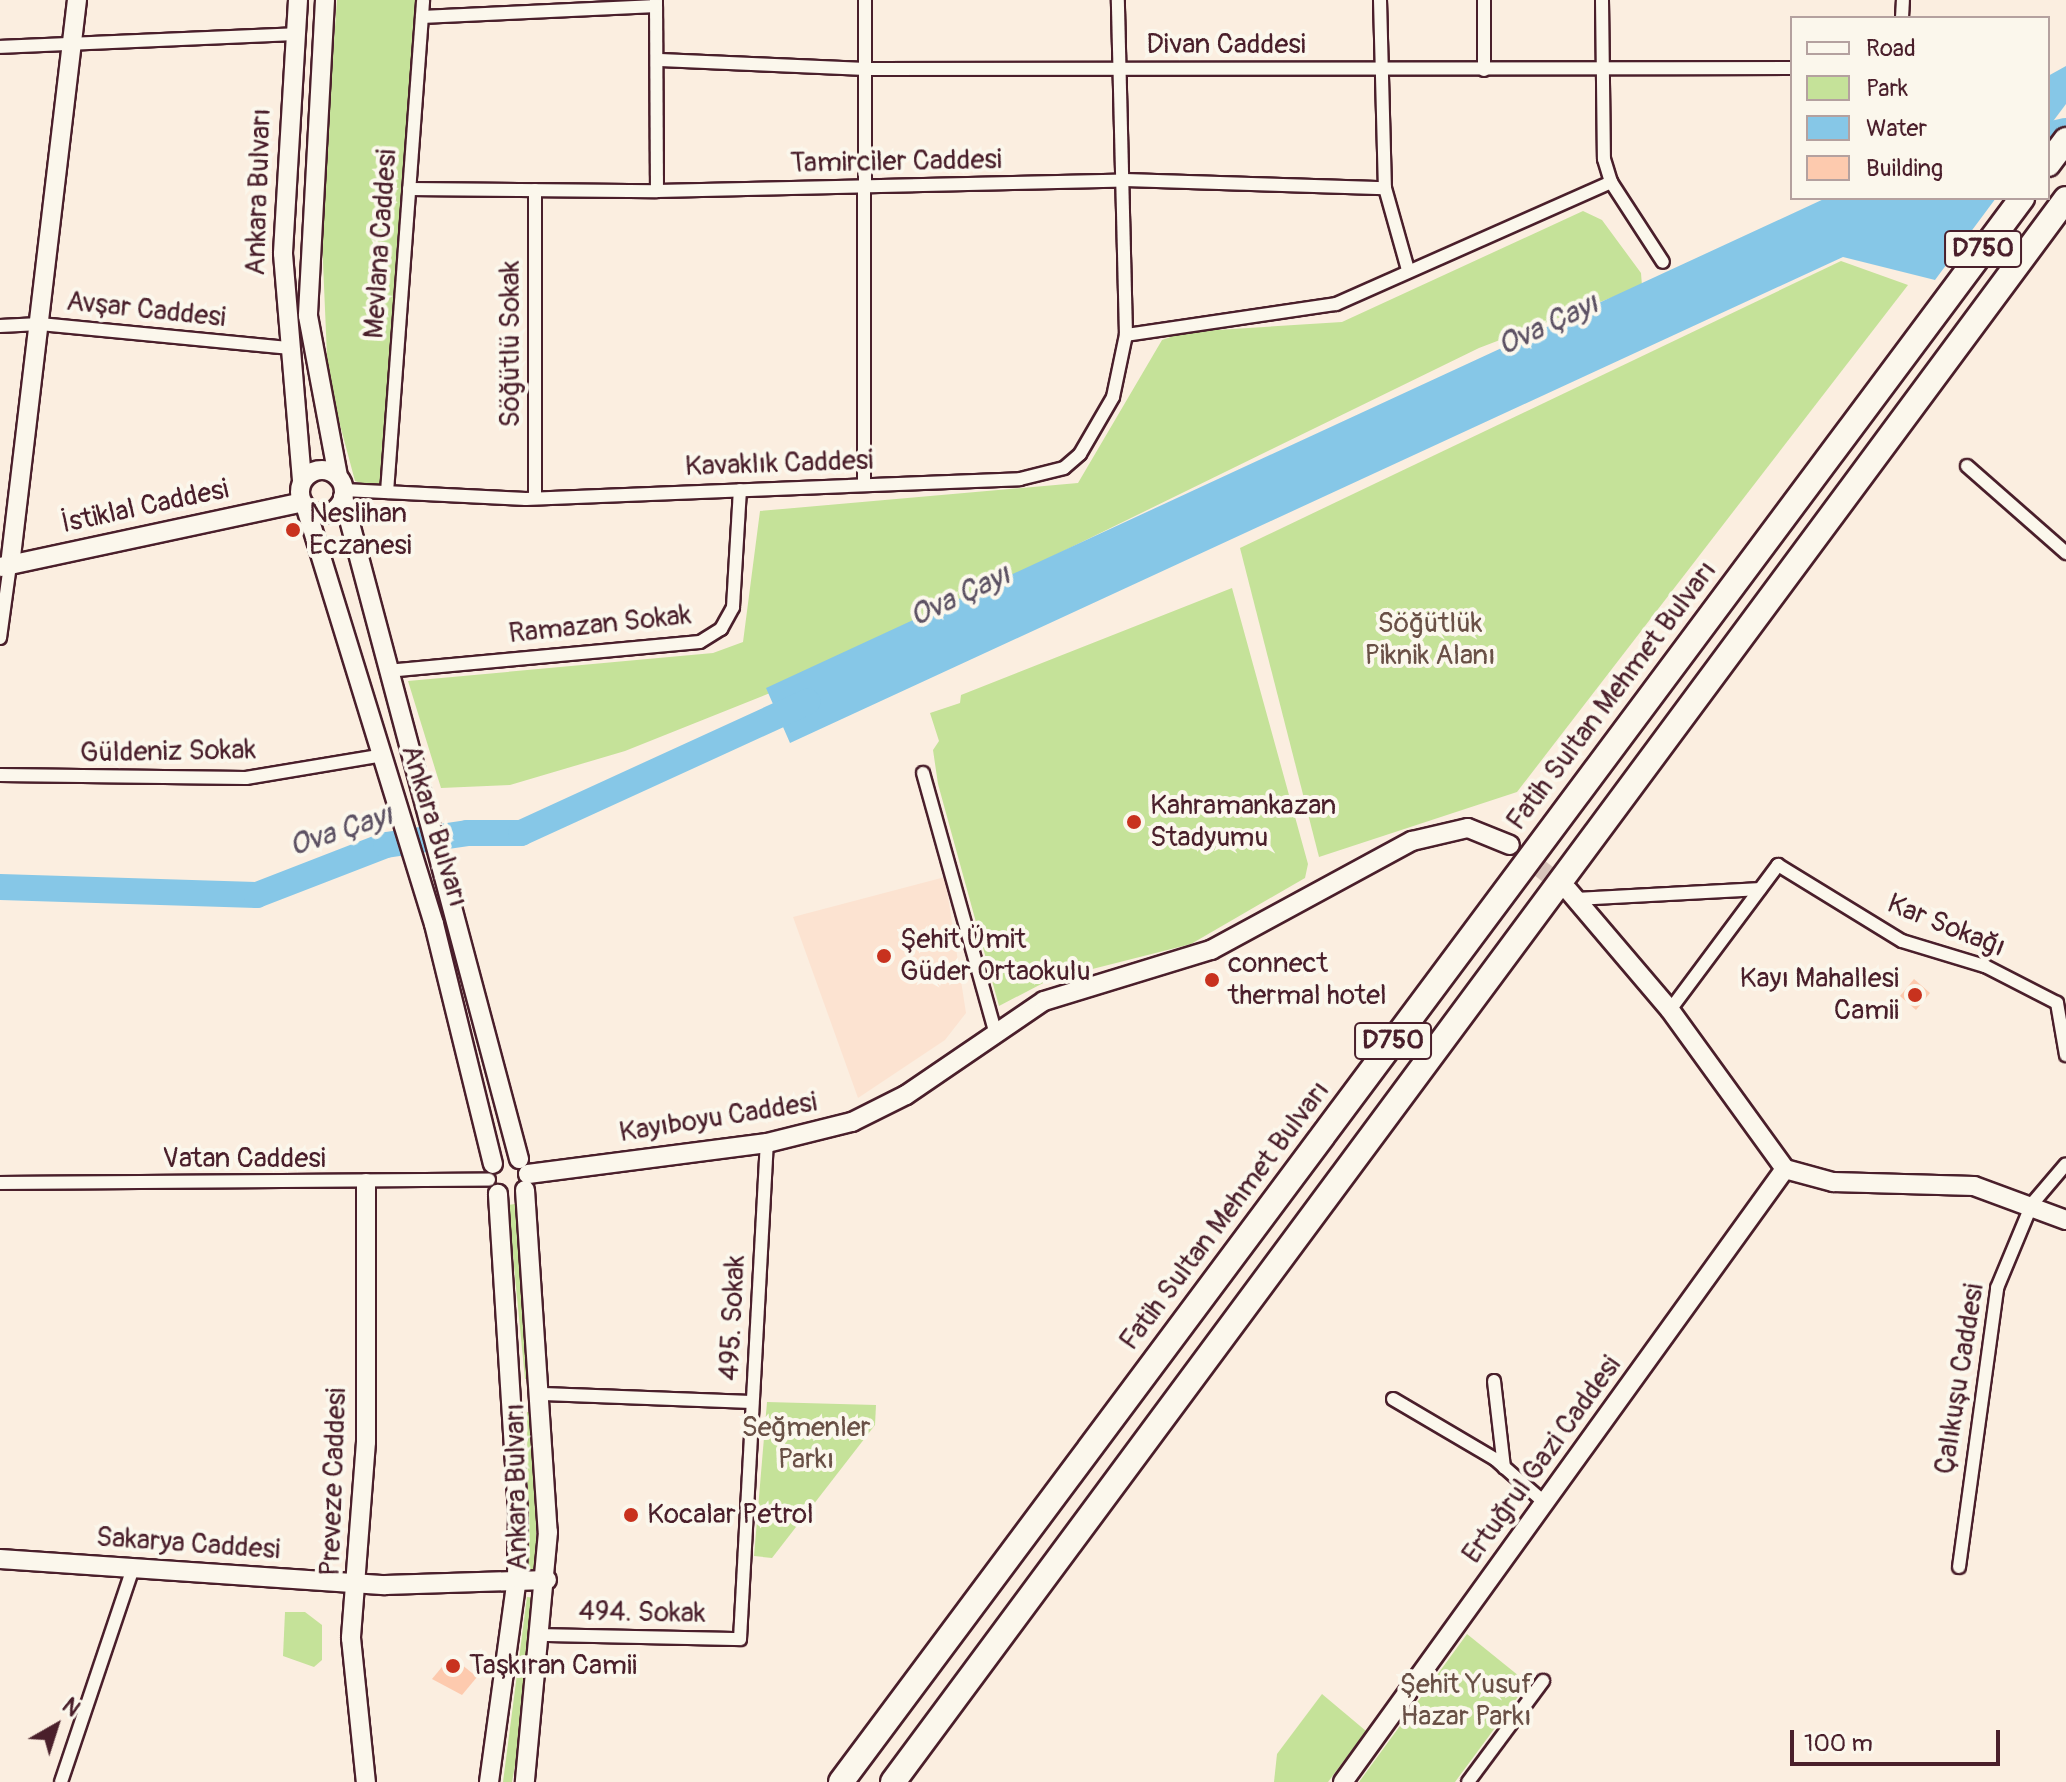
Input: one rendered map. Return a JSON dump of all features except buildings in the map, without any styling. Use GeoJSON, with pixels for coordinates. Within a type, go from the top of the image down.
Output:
{"type":"FeatureCollection","features":[{"type":"Feature","properties":{"kind":"highway"},"geometry":{"type":"LineString","coordinates":[[2050,161],[2066,140]]}},
{"type":"Feature","properties":{"kind":"highway","name":"D750"},"geometry":{"type":"LineString","coordinates":[[893,1782],[2066,199]]}},
{"type":"Feature","properties":{"kind":"highway","name":"Fatih Sultan Mehmet Bulvarı"},"geometry":{"type":"LineString","coordinates":[[841,1782],[2020,200]]}},
{"type":"Feature","properties":{"kind":"street"},"geometry":{"type":"LineString","coordinates":[[0,638],[5,566],[40,324],[77,0]]}},
{"type":"Feature","properties":{"kind":"street","name":"Ankara Bulvarı"},"geometry":{"type":"LineString","coordinates":[[298,0],[284,238],[288,348],[304,505],[434,924],[493,1180],[513,1392],[517,1578],[489,1782]]}},
{"type":"Feature","properties":{"kind":"street","name":"Ankara Bulvarı"},"geometry":{"type":"LineString","coordinates":[[325,0],[308,316],[342,488],[387,671],[419,778],[524,1174],[543,1394],[547,1580],[525,1782]]}},
{"type":"Feature","properties":{"kind":"street","name":"Mevlana Caddesi"},"geometry":{"type":"LineString","coordinates":[[387,492],[423,0]]}},
{"type":"Feature","properties":{"kind":"street"},"geometry":{"type":"LineString","coordinates":[[864,484],[861,187],[866,69],[865,0]]}},
{"type":"Feature","properties":{"kind":"street","name":"Kavaklık Caddesi"},"geometry":{"type":"LineString","coordinates":[[342,488],[535,498],[1020,479],[1064,468],[1080,454],[1113,397],[1126,335],[1125,180],[1118,68],[1118,0]]}},
{"type":"Feature","properties":{"kind":"street"},"geometry":{"type":"LineString","coordinates":[[1380,0],[1385,188],[1408,270]]}},
{"type":"Feature","properties":{"kind":"street"},"geometry":{"type":"LineString","coordinates":[[1484,0],[1484,70]]}},
{"type":"Feature","properties":{"kind":"street"},"geometry":{"type":"LineString","coordinates":[[1602,0],[1601,70],[1611,182],[1663,262]]}},
{"type":"Feature","properties":{"kind":"street"},"geometry":{"type":"LineString","coordinates":[[422,17],[656,3],[660,60],[657,191]]}},
{"type":"Feature","properties":{"kind":"street"},"geometry":{"type":"LineString","coordinates":[[0,47],[295,34]]}},
{"type":"Feature","properties":{"kind":"street","name":"Divan Caddesi"},"geometry":{"type":"LineString","coordinates":[[660,60],[866,69],[1790,68]]}},
{"type":"Feature","properties":{"kind":"street","name":"Tamirciler Caddesi"},"geometry":{"type":"LineString","coordinates":[[409,189],[657,191],[1125,180],[1385,188]]}},
{"type":"Feature","properties":{"kind":"street"},"geometry":{"type":"LineString","coordinates":[[1126,335],[1336,304],[1611,182]]}},
{"type":"Feature","properties":{"kind":"street","name":"Söğütlü Sokak"},"geometry":{"type":"LineString","coordinates":[[535,190],[535,498]]}},
{"type":"Feature","properties":{"kind":"street","name":"Avşar Caddesi"},"geometry":{"type":"LineString","coordinates":[[0,326],[40,324],[288,348]]}},
{"type":"Feature","properties":{"kind":"street"},"geometry":{"type":"LineString","coordinates":[[1967,466],[2066,553]]}},
{"type":"Feature","properties":{"kind":"street"},"geometry":{"type":"LineString","coordinates":[[302,481],[319,470],[342,488],[328,513],[304,505]]}},
{"type":"Feature","properties":{"kind":"street","name":"Ramazan Sokak"},"geometry":{"type":"LineString","coordinates":[[387,671],[700,642],[721,629],[733,607],[740,490]]}},
{"type":"Feature","properties":{"kind":"street","name":"İstiklal Caddesi"},"geometry":{"type":"LineString","coordinates":[[5,566],[304,505]]}},
{"type":"Feature","properties":{"kind":"street","name":"Güldeniz Sokak"},"geometry":{"type":"LineString","coordinates":[[0,775],[246,778],[383,755]]}},
{"type":"Feature","properties":{"kind":"street"},"geometry":{"type":"LineString","coordinates":[[923,773],[996,1034]]}},
{"type":"Feature","properties":{"kind":"street","name":"Kayıboyu Caddesi"},"geometry":{"type":"LineString","coordinates":[[524,1174],[767,1143],[876,1112],[1066,990],[1221,945],[1431,833],[1483,830],[1510,845]]}},
{"type":"Feature","properties":{"kind":"street","name":"Kar Sokağı"},"geometry":{"type":"LineString","coordinates":[[1760,889],[1778,865],[1902,941],[1985,966],[2057,1003],[2066,1055]]}},
{"type":"Feature","properties":{"kind":"street"},"geometry":{"type":"LineString","coordinates":[[1573,895],[1760,889]]}},
{"type":"Feature","properties":{"kind":"street"},"geometry":{"type":"LineString","coordinates":[[1670,1010],[1760,889]]}},
{"type":"Feature","properties":{"kind":"street"},"geometry":{"type":"LineString","coordinates":[[1573,895],[1670,1010],[1785,1169],[1833,1182],[1974,1186],[2032,1204],[2066,1220]]}},
{"type":"Feature","properties":{"kind":"street","name":"495. Sokak"},"geometry":{"type":"LineString","coordinates":[[740,1639],[767,1143]]}},
{"type":"Feature","properties":{"kind":"street","name":"Çalıkuşu Caddesi"},"geometry":{"type":"LineString","coordinates":[[1959,1567],[1990,1315],[2032,1204],[2066,1164]]}},
{"type":"Feature","properties":{"kind":"street","name":"Ertuğrul Gazi Caddesi"},"geometry":{"type":"LineString","coordinates":[[1343,1782],[1785,1169]]}},
{"type":"Feature","properties":{"kind":"street"},"geometry":{"type":"LineString","coordinates":[[493,1180],[524,1174]]}},
{"type":"Feature","properties":{"kind":"street"},"geometry":{"type":"LineString","coordinates":[[493,1180],[524,1174]]}},
{"type":"Feature","properties":{"kind":"street","name":"Vatan Caddesi"},"geometry":{"type":"LineString","coordinates":[[0,1183],[493,1180]]}},
{"type":"Feature","properties":{"kind":"street","name":"Preveze Caddesi"},"geometry":{"type":"LineString","coordinates":[[366,1183],[366,1442],[358,1584],[351,1638],[366,1782]]}},
{"type":"Feature","properties":{"kind":"street"},"geometry":{"type":"LineString","coordinates":[[1494,1381],[1504,1467]]}},
{"type":"Feature","properties":{"kind":"street"},"geometry":{"type":"LineString","coordinates":[[513,1392],[752,1402]]}},
{"type":"Feature","properties":{"kind":"street"},"geometry":{"type":"LineString","coordinates":[[1393,1399],[1504,1467],[1545,1503]]}},
{"type":"Feature","properties":{"kind":"street","name":"Sakarya Caddesi"},"geometry":{"type":"LineString","coordinates":[[0,1559],[358,1584],[517,1578],[547,1580]]}},
{"type":"Feature","properties":{"kind":"street"},"geometry":{"type":"LineString","coordinates":[[61,1782],[133,1568]]}},
{"type":"Feature","properties":{"kind":"street","name":"494. Sokak"},"geometry":{"type":"LineString","coordinates":[[542,1635],[740,1639]]}},
{"type":"Feature","properties":{"kind":"street"},"geometry":{"type":"LineString","coordinates":[[1468,1782],[1543,1681]]}},
{"type":"Feature","properties":{"kind":"shaded area","name":"Şehit Ümit Güder Ortaokulu"},"geometry":{"type":"Polygon","coordinates":[[[945,877],[966,1013],[945,1040],[858,1098],[793,917],[945,877]]]}},
{"type":"Feature","properties":{"kind":"green space"},"geometry":{"type":"Polygon","coordinates":[[[337,0],[418,0],[381,483],[387,492],[355,481],[328,380],[321,215],[337,0]]]}},
{"type":"Feature","properties":{"kind":"green space"},"geometry":{"type":"Polygon","coordinates":[[[1583,211],[1602,220],[1641,273],[1642,286],[1479,348],[785,687],[625,751],[510,785],[441,788],[408,681],[713,653],[743,642],[760,511],[1078,483],[1162,340],[1185,332],[1342,322],[1583,211]]]}},
{"type":"Feature","properties":{"kind":"green space","name":"Söğütlük Piknik Alanı"},"geometry":{"type":"Polygon","coordinates":[[[1841,261],[1908,285],[1517,792],[1319,857],[1240,548],[1841,261]]]}},
{"type":"Feature","properties":{"kind":"green space"},"geometry":{"type":"Polygon","coordinates":[[[1232,588],[1308,864],[1305,878],[1191,944],[1049,980],[999,1006],[938,784],[933,750],[939,741],[930,713],[960,703],[961,695],[1232,588]]]}},
{"type":"Feature","properties":{"kind":"green space"},"geometry":{"type":"Polygon","coordinates":[[[515,1204],[532,1379],[525,1379],[508,1205],[515,1204]]]}},
{"type":"Feature","properties":{"kind":"green space","name":"Seğmenler Parkı"},"geometry":{"type":"Polygon","coordinates":[[[767,1402],[876,1405],[875,1425],[772,1558],[754,1556],[767,1402]]]}},
{"type":"Feature","properties":{"kind":"green space"},"geometry":{"type":"Polygon","coordinates":[[[527,1412],[536,1412],[536,1569],[528,1569],[527,1412]]]}},
{"type":"Feature","properties":{"kind":"green space"},"geometry":{"type":"Polygon","coordinates":[[[527,1597],[536,1598],[521,1733],[512,1782],[503,1782],[527,1597]]]}},
{"type":"Feature","properties":{"kind":"green space"},"geometry":{"type":"Polygon","coordinates":[[[285,1612],[305,1612],[322,1625],[322,1660],[314,1667],[283,1656],[285,1612]]]}},
{"type":"Feature","properties":{"kind":"green space","name":"Şehit Yusuf Hazar Parkı"},"geometry":{"type":"Polygon","coordinates":[[[1467,1634],[1519,1676],[1520,1694],[1455,1782],[1359,1782],[1467,1634]]]}},
{"type":"Feature","properties":{"kind":"green space"},"geometry":{"type":"Polygon","coordinates":[[[1322,1694],[1366,1731],[1328,1782],[1274,1782],[1277,1754],[1322,1694]]]}},
{"type":"Feature","properties":{"kind":"water"},"geometry":{"type":"Polygon","coordinates":[[[2066,66],[2066,104],[2050,125],[2050,75],[2066,66]]]}},
{"type":"Feature","properties":{"kind":"water"},"geometry":{"type":"Polygon","coordinates":[[[1822,200],[1995,200],[1935,280],[1843,257],[790,743],[766,688],[1822,200]]]}},
{"type":"Feature","properties":{"kind":"waterway","name":"Ova Çayı"},"geometry":{"type":"LineString","coordinates":[[2050,135],[2066,131]]}},
{"type":"Feature","properties":{"kind":"waterway","name":"Ova Çayı"},"geometry":{"type":"LineString","coordinates":[[0,887],[257,895],[386,845],[467,833],[521,833],[807,702]]}},
{"type":"Feature","properties":{"kind":"tunnel"},"geometry":{"type":"LineString","coordinates":[[1519,852],[1568,890]]}},
{"type":"Feature","properties":{"kind":"place","name":"Neslihan Eczanesi"},"geometry":{"type":"Point","coordinates":[293,530]}},
{"type":"Feature","properties":{"kind":"place","name":"Kahramankazan Stadyumu"},"geometry":{"type":"Point","coordinates":[1134,822]}},
{"type":"Feature","properties":{"kind":"place","name":"Şehit Ümit Güder Ortaokulu"},"geometry":{"type":"Point","coordinates":[884,956]}},
{"type":"Feature","properties":{"kind":"place","name":"connect thermal hotel"},"geometry":{"type":"Point","coordinates":[1212,980]}},
{"type":"Feature","properties":{"kind":"place","name":"Kayı Mahallesi Camii"},"geometry":{"type":"Point","coordinates":[1915,995]}},
{"type":"Feature","properties":{"kind":"place","name":"Kocalar Petrol"},"geometry":{"type":"Point","coordinates":[631,1515]}},
{"type":"Feature","properties":{"kind":"place","name":"Taşkıran Camii"},"geometry":{"type":"Point","coordinates":[453,1666]}}]}
